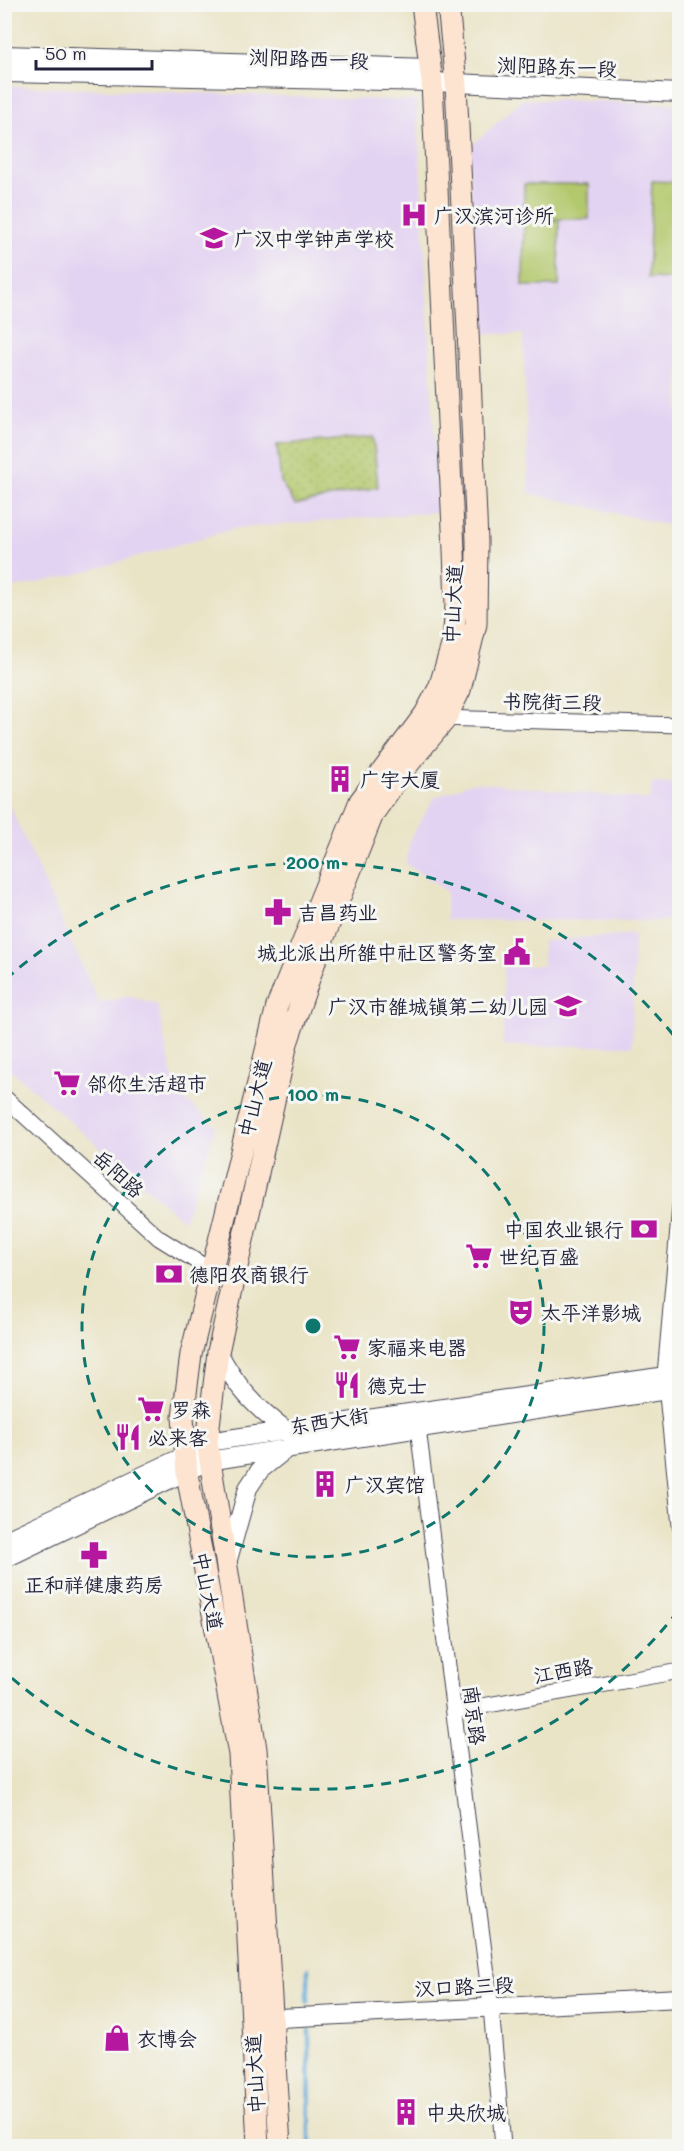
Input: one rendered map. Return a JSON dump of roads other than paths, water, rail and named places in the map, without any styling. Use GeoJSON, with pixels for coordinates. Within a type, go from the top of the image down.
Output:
{"type":"FeatureCollection","features":[{"type":"Feature","properties":{"kind":"main road","name":"中山大道"},"geometry":{"type":"LineString","coordinates":[[258,2146],[262,2019],[256,1749],[207,1452],[218,1352],[287,1043],[320,947],[373,814],[406,767],[435,717],[440,688],[453,642],[456,605],[431,75],[422,4]]}},
{"type":"Feature","properties":{"kind":"main road","name":"中山大道"},"geometry":{"type":"LineString","coordinates":[[280,2146],[262,2019],[239,1754],[186,1465],[183,1417],[191,1354],[278,1006],[360,801],[460,690],[476,624],[477,541],[456,85],[448,4]]}},
{"type":"Feature","properties":{"kind":"street"},"geometry":{"type":"LineString","coordinates":[[4,56],[431,75]]}},
{"type":"Feature","properties":{"kind":"street","name":"浏阳路西一段"},"geometry":{"type":"LineString","coordinates":[[4,73],[431,75]]}},
{"type":"Feature","properties":{"kind":"street","name":"浏阳路东一段"},"geometry":{"type":"LineString","coordinates":[[431,75],[456,85],[680,93]]}},
{"type":"Feature","properties":{"kind":"street","name":"书院街三段"},"geometry":{"type":"LineString","coordinates":[[435,717],[680,725]]}},
{"type":"Feature","properties":{"kind":"street","name":"岳阳路"},"geometry":{"type":"LineString","coordinates":[[4,1097],[159,1238],[212,1270]]}},
{"type":"Feature","properties":{"kind":"street"},"geometry":{"type":"LineString","coordinates":[[680,1206],[673,1382],[680,1526]]}},
{"type":"Feature","properties":{"kind":"street"},"geometry":{"type":"LineString","coordinates":[[218,1352],[241,1392],[258,1409],[287,1431]]}},
{"type":"Feature","properties":{"kind":"street","name":"东西大街"},"geometry":{"type":"LineString","coordinates":[[207,1452],[286,1449],[418,1428],[673,1382]]}},
{"type":"Feature","properties":{"kind":"street","name":"东西大街"},"geometry":{"type":"LineString","coordinates":[[4,1559],[207,1452],[287,1431],[673,1382]]}},
{"type":"Feature","properties":{"kind":"street","name":"南京路"},"geometry":{"type":"LineString","coordinates":[[418,1428],[490,2007],[503,2146]]}},
{"type":"Feature","properties":{"kind":"street"},"geometry":{"type":"LineString","coordinates":[[226,1568],[248,1488],[260,1470],[286,1449]]}},
{"type":"Feature","properties":{"kind":"street","name":"东西大街"},"geometry":{"type":"LineString","coordinates":[[4,1541],[186,1465]]}},
{"type":"Feature","properties":{"kind":"street","name":"江西路"},"geometry":{"type":"LineString","coordinates":[[454,1711],[680,1671]]}},
{"type":"Feature","properties":{"kind":"street","name":"汉口路三段"},"geometry":{"type":"LineString","coordinates":[[262,2019],[680,1998]]}},
{"type":"Feature","properties":{"kind":"waterway"},"geometry":{"type":"LineString","coordinates":[[308,1969],[308,2002]]}},
{"type":"Feature","properties":{"kind":"waterway"},"geometry":{"type":"LineString","coordinates":[[309,2030],[310,2146]]}},
{"type":"Feature","properties":{"kind":"place","name":"广汉滨河诊所"},"geometry":{"type":"Point","coordinates":[414,215]}},
{"type":"Feature","properties":{"kind":"place","name":"广汉中学钟声学校"},"geometry":{"type":"Point","coordinates":[214,238]}},
{"type":"Feature","properties":{"kind":"place","name":"广宇大厦"},"geometry":{"type":"Point","coordinates":[340,779]}},
{"type":"Feature","properties":{"kind":"place","name":"吉昌药业"},"geometry":{"type":"Point","coordinates":[278,912]}},
{"type":"Feature","properties":{"kind":"place","name":"城北派出所雒中社区警务室"},"geometry":{"type":"Point","coordinates":[517,952]}},
{"type":"Feature","properties":{"kind":"place","name":"广汉市雒城镇第二幼儿园"},"geometry":{"type":"Point","coordinates":[568,1006]}},
{"type":"Feature","properties":{"kind":"place","name":"邻你生活超市"},"geometry":{"type":"Point","coordinates":[67,1083]}},
{"type":"Feature","properties":{"kind":"place","name":"中国农业银行"},"geometry":{"type":"Point","coordinates":[644,1229]}},
{"type":"Feature","properties":{"kind":"place","name":"世纪百盛"},"geometry":{"type":"Point","coordinates":[479,1256]}},
{"type":"Feature","properties":{"kind":"place","name":"德阳农商银行"},"geometry":{"type":"Point","coordinates":[169,1274]}},
{"type":"Feature","properties":{"kind":"place","name":"太平洋影城"},"geometry":{"type":"Point","coordinates":[521,1312]}},
{"type":"Feature","properties":{"kind":"place","name":"家福来电器"},"geometry":{"type":"Point","coordinates":[347,1347]}},
{"type":"Feature","properties":{"kind":"place","name":"德克士"},"geometry":{"type":"Point","coordinates":[347,1385]}},
{"type":"Feature","properties":{"kind":"place","name":"罗森"},"geometry":{"type":"Point","coordinates":[151,1409]}},
{"type":"Feature","properties":{"kind":"place","name":"必来客"},"geometry":{"type":"Point","coordinates":[128,1437]}},
{"type":"Feature","properties":{"kind":"place","name":"广汉宾馆"},"geometry":{"type":"Point","coordinates":[325,1484]}},
{"type":"Feature","properties":{"kind":"place","name":"正和祥健康药房"},"geometry":{"type":"Point","coordinates":[94,1555]}},
{"type":"Feature","properties":{"kind":"place","name":"衣博会"},"geometry":{"type":"Point","coordinates":[117,2038]}},
{"type":"Feature","properties":{"kind":"place","name":"中央欣城"},"geometry":{"type":"Point","coordinates":[406,2112]}}]}
